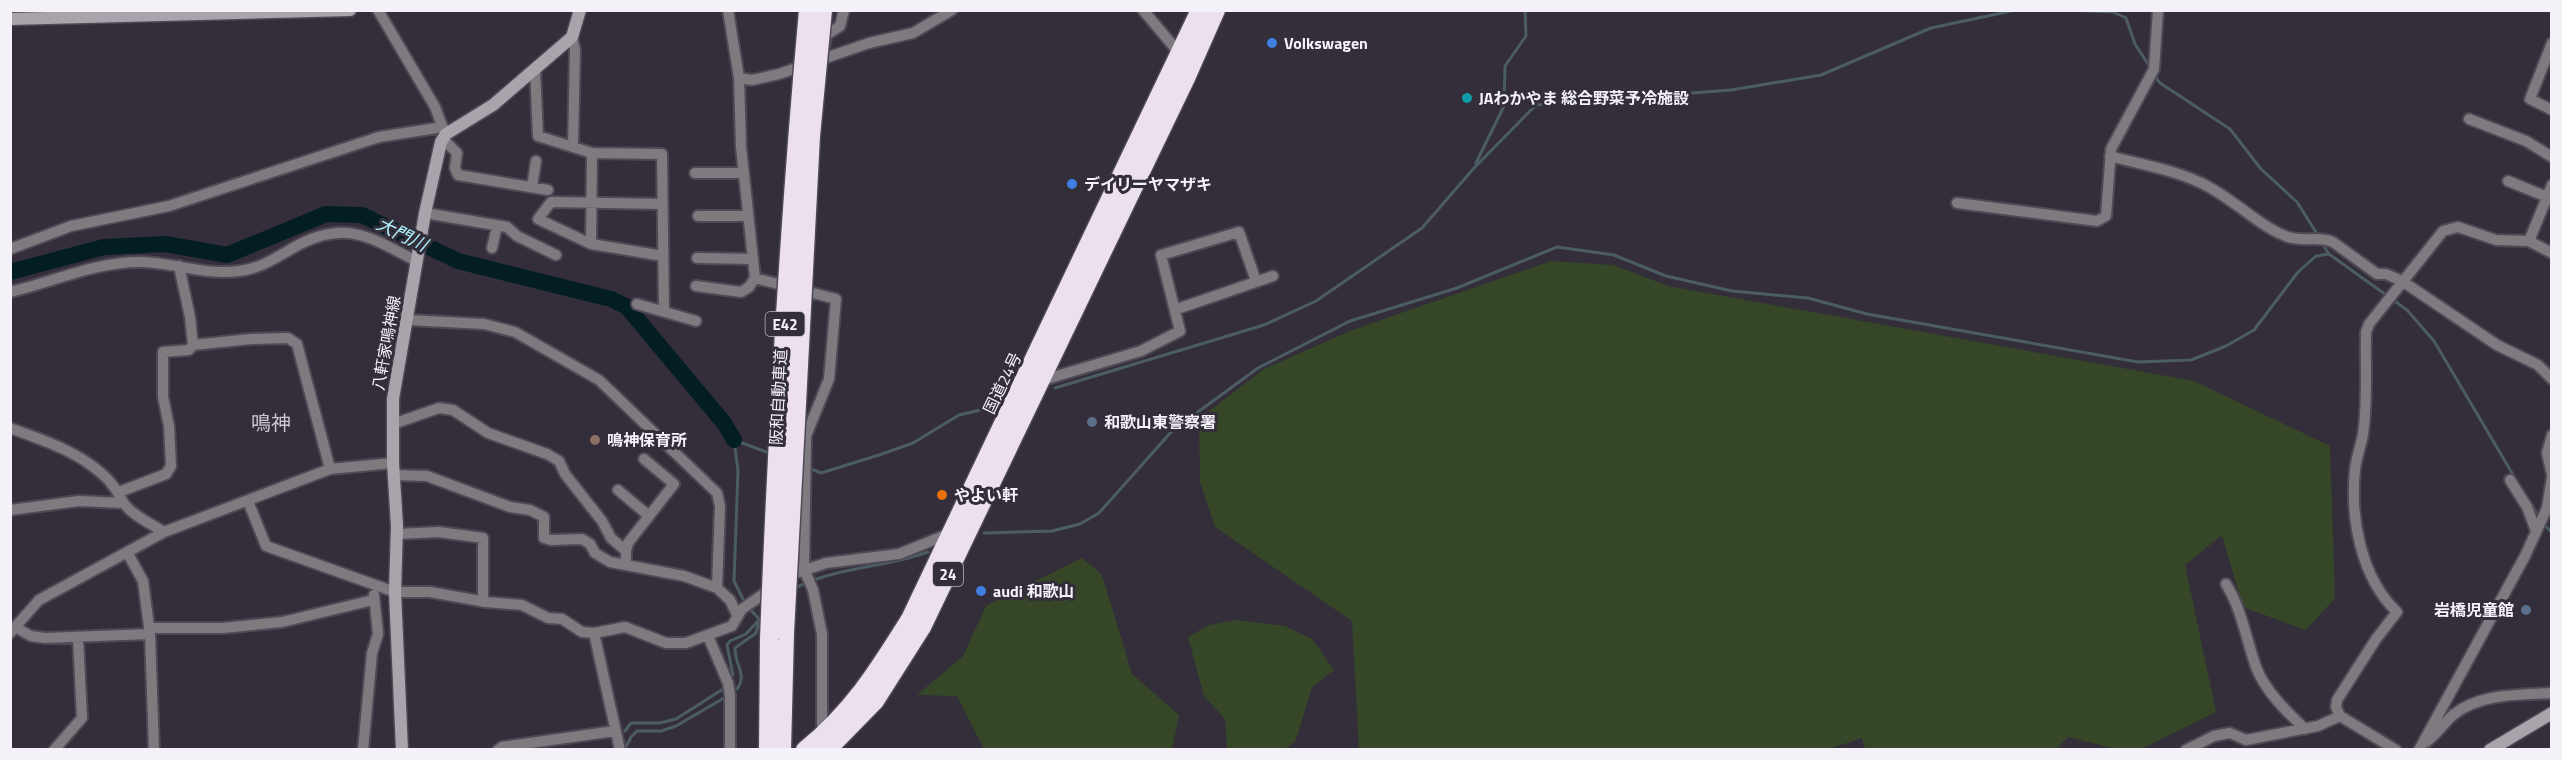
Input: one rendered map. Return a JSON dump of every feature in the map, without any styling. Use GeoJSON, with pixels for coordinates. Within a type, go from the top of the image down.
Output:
{"type":"FeatureCollection","features":[{"type":"Feature","properties":{"kind":"highway","name":"阪和自動車道"},"geometry":{"type":"LineString","coordinates":[[782,750],[777,636],[778,442],[796,138],[808,10]]}},
{"type":"Feature","properties":{"kind":"highway","name":"阪和自動車道"},"geometry":{"type":"LineString","coordinates":[[768,750],[810,148],[824,10]]}},
{"type":"Feature","properties":{"kind":"highway","name":"国道24号"},"geometry":{"type":"LineString","coordinates":[[829,742],[910,619],[1023,386],[1200,10]]}},
{"type":"Feature","properties":{"kind":"highway","name":"国道24号"},"geometry":{"type":"LineString","coordinates":[[805,750],[829,742],[875,701],[922,627],[1186,78],[1216,10]]}},
{"type":"Feature","properties":{"kind":"main road"},"geometry":{"type":"LineString","coordinates":[[10,19],[350,10]]}},
{"type":"Feature","properties":{"kind":"main road"},"geometry":{"type":"LineString","coordinates":[[444,133],[493,105],[572,37],[580,10]]}},
{"type":"Feature","properties":{"kind":"main road","name":"八軒家鳴神線"},"geometry":{"type":"LineString","coordinates":[[402,750],[395,591],[397,534],[393,399],[424,217],[444,133]]}},
{"type":"Feature","properties":{"kind":"main road"},"geometry":{"type":"LineString","coordinates":[[2490,750],[2552,713]]}},
{"type":"Feature","properties":{"kind":"street"},"geometry":{"type":"LineString","coordinates":[[378,10],[435,107],[444,133],[456,153],[454,168],[458,175],[548,190]]}},
{"type":"Feature","properties":{"kind":"street"},"geometry":{"type":"LineString","coordinates":[[696,286],[741,292],[755,278],[743,173],[739,78],[728,10]]}},
{"type":"Feature","properties":{"kind":"street"},"geometry":{"type":"LineString","coordinates":[[824,57],[826,35],[840,26],[844,10]]}},
{"type":"Feature","properties":{"kind":"street"},"geometry":{"type":"LineString","coordinates":[[739,78],[752,80],[769,76],[824,57],[913,33],[952,10]]}},
{"type":"Feature","properties":{"kind":"street"},"geometry":{"type":"LineString","coordinates":[[1143,10],[1180,54]]}},
{"type":"Feature","properties":{"kind":"street"},"geometry":{"type":"LineString","coordinates":[[1958,203],[2097,221],[2106,216],[2111,149],[2154,69],[2158,10]]}},
{"type":"Feature","properties":{"kind":"street"},"geometry":{"type":"LineString","coordinates":[[572,37],[575,50],[573,146]]}},
{"type":"Feature","properties":{"kind":"street"},"geometry":{"type":"LineString","coordinates":[[2552,43],[2530,99],[2552,110]]}},
{"type":"Feature","properties":{"kind":"street"},"geometry":{"type":"LineString","coordinates":[[535,69],[538,136],[592,153],[662,154],[664,311]]}},
{"type":"Feature","properties":{"kind":"street"},"geometry":{"type":"LineString","coordinates":[[2469,119],[2526,141],[2552,157]]}},
{"type":"Feature","properties":{"kind":"street"},"geometry":{"type":"LineString","coordinates":[[10,249],[71,226],[181,202],[379,137],[444,133]]}},
{"type":"Feature","properties":{"kind":"street"},"geometry":{"type":"LineString","coordinates":[[591,244],[592,153]]}},
{"type":"Feature","properties":{"kind":"street"},"geometry":{"type":"LineString","coordinates":[[2110,156],[2184,174],[2210,187],[2240,209],[2288,237],[2327,239],[2377,274],[2386,274],[2399,285],[2497,345],[2538,365],[2552,379]]}},
{"type":"Feature","properties":{"kind":"street"},"geometry":{"type":"LineString","coordinates":[[532,187],[536,161]]}},
{"type":"Feature","properties":{"kind":"street"},"geometry":{"type":"LineString","coordinates":[[695,173],[743,173]]}},
{"type":"Feature","properties":{"kind":"street"},"geometry":{"type":"LineString","coordinates":[[2508,181],[2547,197]]}},
{"type":"Feature","properties":{"kind":"street"},"geometry":{"type":"LineString","coordinates":[[2529,241],[2552,185]]}},
{"type":"Feature","properties":{"kind":"street"},"geometry":{"type":"LineString","coordinates":[[663,204],[551,202],[538,219],[591,244],[663,256]]}},
{"type":"Feature","properties":{"kind":"street"},"geometry":{"type":"LineString","coordinates":[[698,216],[747,216]]}},
{"type":"Feature","properties":{"kind":"street"},"geometry":{"type":"LineString","coordinates":[[424,217],[507,227],[517,236],[556,255]]}},
{"type":"Feature","properties":{"kind":"street"},"geometry":{"type":"LineString","coordinates":[[492,248],[497,226]]}},
{"type":"Feature","properties":{"kind":"street"},"geometry":{"type":"LineString","coordinates":[[2396,750],[2340,716],[2336,707],[2337,699],[2376,639],[2397,612],[2384,599],[2371,574],[2363,553],[2354,506],[2355,469],[2363,434],[2368,324],[2443,231],[2458,227],[2496,240],[2529,241],[2552,253]]}},
{"type":"Feature","properties":{"kind":"street"},"geometry":{"type":"LineString","coordinates":[[10,292],[90,269],[137,262],[179,266],[216,273],[241,271],[269,262],[320,234],[335,232],[365,235],[417,259]]}},
{"type":"Feature","properties":{"kind":"street"},"geometry":{"type":"LineString","coordinates":[[1023,386],[1141,351],[1178,333],[1181,328],[1177,309],[1161,255],[1239,232],[1256,281]]}},
{"type":"Feature","properties":{"kind":"street"},"geometry":{"type":"LineString","coordinates":[[697,258],[753,259]]}},
{"type":"Feature","properties":{"kind":"street"},"geometry":{"type":"LineString","coordinates":[[119,492],[166,474],[171,466],[169,426],[163,397],[163,352],[189,350],[193,345],[190,317],[179,266]]}},
{"type":"Feature","properties":{"kind":"street"},"geometry":{"type":"LineString","coordinates":[[1177,309],[1273,276]]}},
{"type":"Feature","properties":{"kind":"street"},"geometry":{"type":"LineString","coordinates":[[755,278],[836,299],[830,380],[806,436],[805,572],[813,591],[822,634],[829,742]]}},
{"type":"Feature","properties":{"kind":"street"},"geometry":{"type":"LineString","coordinates":[[637,304],[696,321]]}},
{"type":"Feature","properties":{"kind":"street"},"geometry":{"type":"LineString","coordinates":[[408,320],[484,324],[506,328],[599,380],[717,493],[720,506],[717,588]]}},
{"type":"Feature","properties":{"kind":"street"},"geometry":{"type":"LineString","coordinates":[[193,345],[288,338],[297,344],[330,469]]}},
{"type":"Feature","properties":{"kind":"street"},"geometry":{"type":"LineString","coordinates":[[393,424],[439,408],[453,410],[488,433],[547,454],[560,461],[565,474],[602,521],[611,538],[626,551]]}},
{"type":"Feature","properties":{"kind":"street"},"geometry":{"type":"LineString","coordinates":[[10,428],[71,451],[101,472],[119,492],[123,503],[138,516],[164,532]]}},
{"type":"Feature","properties":{"kind":"street"},"geometry":{"type":"LineString","coordinates":[[2420,747],[2488,626],[2547,508],[2552,476],[2547,453],[2552,435]]}},
{"type":"Feature","properties":{"kind":"street"},"geometry":{"type":"LineString","coordinates":[[626,563],[628,543],[674,484],[644,459]]}},
{"type":"Feature","properties":{"kind":"street"},"geometry":{"type":"LineString","coordinates":[[373,600],[282,622],[223,628],[78,637],[31,636],[13,630],[39,600],[164,532],[330,469],[394,469],[427,476],[510,507],[530,510],[544,517],[544,538],[551,540],[582,538],[590,544],[595,553],[610,562],[626,563],[684,576],[717,588],[739,612]]}},
{"type":"Feature","properties":{"kind":"street"},"geometry":{"type":"LineString","coordinates":[[2510,480],[2528,507],[2538,528]]}},
{"type":"Feature","properties":{"kind":"street"},"geometry":{"type":"LineString","coordinates":[[618,490],[649,516]]}},
{"type":"Feature","properties":{"kind":"street"},"geometry":{"type":"LineString","coordinates":[[10,510],[79,501],[123,503]]}},
{"type":"Feature","properties":{"kind":"street"},"geometry":{"type":"LineString","coordinates":[[248,501],[266,546],[310,560],[376,586],[395,591],[430,592],[483,602],[522,605],[548,618],[562,619],[582,632],[594,633],[625,627],[666,643],[686,643],[732,626],[739,612],[755,597],[826,563],[899,554],[973,525]]}},
{"type":"Feature","properties":{"kind":"street"},"geometry":{"type":"LineString","coordinates":[[397,534],[439,532],[483,538],[483,602]]}},
{"type":"Feature","properties":{"kind":"street"},"geometry":{"type":"LineString","coordinates":[[127,552],[142,581],[149,631],[154,750]]}},
{"type":"Feature","properties":{"kind":"street"},"geometry":{"type":"LineString","coordinates":[[2226,584],[2236,600],[2257,670],[2281,705],[2305,729]]}},
{"type":"Feature","properties":{"kind":"street"},"geometry":{"type":"LineString","coordinates":[[363,750],[372,653],[378,634],[373,600],[376,586]]}},
{"type":"Feature","properties":{"kind":"street"},"geometry":{"type":"LineString","coordinates":[[594,633],[621,750]]}},
{"type":"Feature","properties":{"kind":"street"},"geometry":{"type":"LineString","coordinates":[[708,636],[728,683],[730,696],[729,750]]}},
{"type":"Feature","properties":{"kind":"street"},"geometry":{"type":"LineString","coordinates":[[54,750],[82,718],[78,637]]}},
{"type":"Feature","properties":{"kind":"street"},"geometry":{"type":"LineString","coordinates":[[2420,747],[2435,736],[2452,716],[2466,706],[2490,698],[2552,693]]}},
{"type":"Feature","properties":{"kind":"street"},"geometry":{"type":"LineString","coordinates":[[2186,750],[2214,736],[2230,733],[2243,745],[2318,726],[2340,716]]}},
{"type":"Feature","properties":{"kind":"street"},"geometry":{"type":"LineString","coordinates":[[498,750],[502,747],[615,731]]}},
{"type":"Feature","properties":{"kind":"green space"},"geometry":{"type":"Polygon","coordinates":[[[1551,261],[1613,265],[1668,286],[2194,381],[2330,446],[2335,598],[2306,630],[2243,607],[2222,535],[2185,565],[2216,712],[2141,749],[2117,749],[2068,737],[2055,750],[1865,749],[1862,738],[1826,750],[1359,749],[1352,621],[1215,527],[1200,482],[1199,419],[1264,369],[1355,329],[1551,261]]]}},
{"type":"Feature","properties":{"kind":"green space"},"geometry":{"type":"Polygon","coordinates":[[[1082,558],[1102,575],[1132,674],[1179,715],[1172,749],[984,749],[957,696],[917,695],[963,656],[986,606],[1082,558]]]}},
{"type":"Feature","properties":{"kind":"green space"},"geometry":{"type":"Polygon","coordinates":[[[1237,620],[1285,626],[1312,639],[1334,670],[1312,687],[1296,740],[1286,749],[1227,749],[1225,719],[1204,696],[1188,637],[1209,625],[1237,620]]]}},
{"type":"Feature","properties":{"kind":"waterway"},"geometry":{"type":"LineString","coordinates":[[1476,163],[1504,106],[1505,66],[1526,36],[1525,10]]}},
{"type":"Feature","properties":{"kind":"waterway"},"geometry":{"type":"LineString","coordinates":[[1055,388],[1264,325],[1316,301],[1422,228],[1474,168],[1536,105],[1731,90],[1821,75],[1931,28],[2016,10]]}},
{"type":"Feature","properties":{"kind":"waterway"},"geometry":{"type":"LineString","coordinates":[[2069,10],[2113,12],[2126,18],[2135,44],[2150,67]]}},
{"type":"Feature","properties":{"kind":"waterway"},"geometry":{"type":"LineString","coordinates":[[2155,76],[2160,83],[2230,129],[2261,169],[2297,202],[2319,237]]}},
{"type":"Feature","properties":{"kind":"waterway","name":"大門川"},"geometry":{"type":"LineString","coordinates":[[10,272],[104,247],[165,244],[227,255],[326,214],[362,215],[458,261],[611,299],[627,307],[724,423],[734,440]]}},
{"type":"Feature","properties":{"kind":"waterway"},"geometry":{"type":"LineString","coordinates":[[2322,243],[2329,254],[2407,310],[2434,341],[2525,495]]}},
{"type":"Feature","properties":{"kind":"waterway"},"geometry":{"type":"LineString","coordinates":[[984,533],[1052,531],[1080,524],[1099,513],[1172,431],[1258,368],[1350,321],[1457,288],[1557,247],[1614,255],[1666,276],[1732,291],[1808,298],[1867,314],[2138,362],[2191,360],[2226,346],[2254,330],[2298,272],[2316,256],[2329,254]]}},
{"type":"Feature","properties":{"kind":"waterway"},"geometry":{"type":"LineString","coordinates":[[809,468],[821,473],[879,455],[913,443],[959,415],[997,406]]}},
{"type":"Feature","properties":{"kind":"waterway"},"geometry":{"type":"LineString","coordinates":[[745,603],[734,581],[738,471],[734,440],[769,453]]}},
{"type":"Feature","properties":{"kind":"waterway"},"geometry":{"type":"LineString","coordinates":[[2532,505],[2539,518]]}},
{"type":"Feature","properties":{"kind":"waterway"},"geometry":{"type":"LineString","coordinates":[[2543,523],[2552,533]]}},
{"type":"Feature","properties":{"kind":"waterway"},"geometry":{"type":"LineString","coordinates":[[795,588],[828,575],[928,552]]}},
{"type":"Feature","properties":{"kind":"waterway"},"geometry":{"type":"LineString","coordinates":[[749,608],[760,620]]}},
{"type":"Feature","properties":{"kind":"waterway"},"geometry":{"type":"LineString","coordinates":[[733,675],[727,645],[730,641],[746,634],[759,620]]}},
{"type":"Feature","properties":{"kind":"waterway"},"geometry":{"type":"LineString","coordinates":[[737,689],[741,674],[735,648],[756,633],[759,621]]}},
{"type":"Feature","properties":{"kind":"waterway"},"geometry":{"type":"LineString","coordinates":[[625,731],[631,723],[660,723],[676,719],[723,689]]}},
{"type":"Feature","properties":{"kind":"waterway"},"geometry":{"type":"LineString","coordinates":[[626,747],[637,731],[661,731],[676,726],[724,698]]}},
{"type":"Feature","properties":{"kind":"place","name":"Volkswagen"},"geometry":{"type":"Point","coordinates":[1272,43]}},
{"type":"Feature","properties":{"kind":"place","name":"JAわかやま 総合野菜予冷施設"},"geometry":{"type":"Point","coordinates":[1467,98]}},
{"type":"Feature","properties":{"kind":"place","name":"デイリーヤマザキ"},"geometry":{"type":"Point","coordinates":[1072,184]}},
{"type":"Feature","properties":{"kind":"place","name":"和歌山東警察署"},"geometry":{"type":"Point","coordinates":[1092,422]}},
{"type":"Feature","properties":{"kind":"place","name":"鳴神保育所"},"geometry":{"type":"Point","coordinates":[595,440]}},
{"type":"Feature","properties":{"kind":"place","name":"やよい軒"},"geometry":{"type":"Point","coordinates":[942,495]}},
{"type":"Feature","properties":{"kind":"place","name":"audi 和歌山"},"geometry":{"type":"Point","coordinates":[981,591]}},
{"type":"Feature","properties":{"kind":"place","name":"岩橋児童館"},"geometry":{"type":"Point","coordinates":[2526,610]}},
{"type":"Feature","properties":{"kind":"district","name":"鳴神"},"geometry":{"type":"Point","coordinates":[271,422]}}]}
